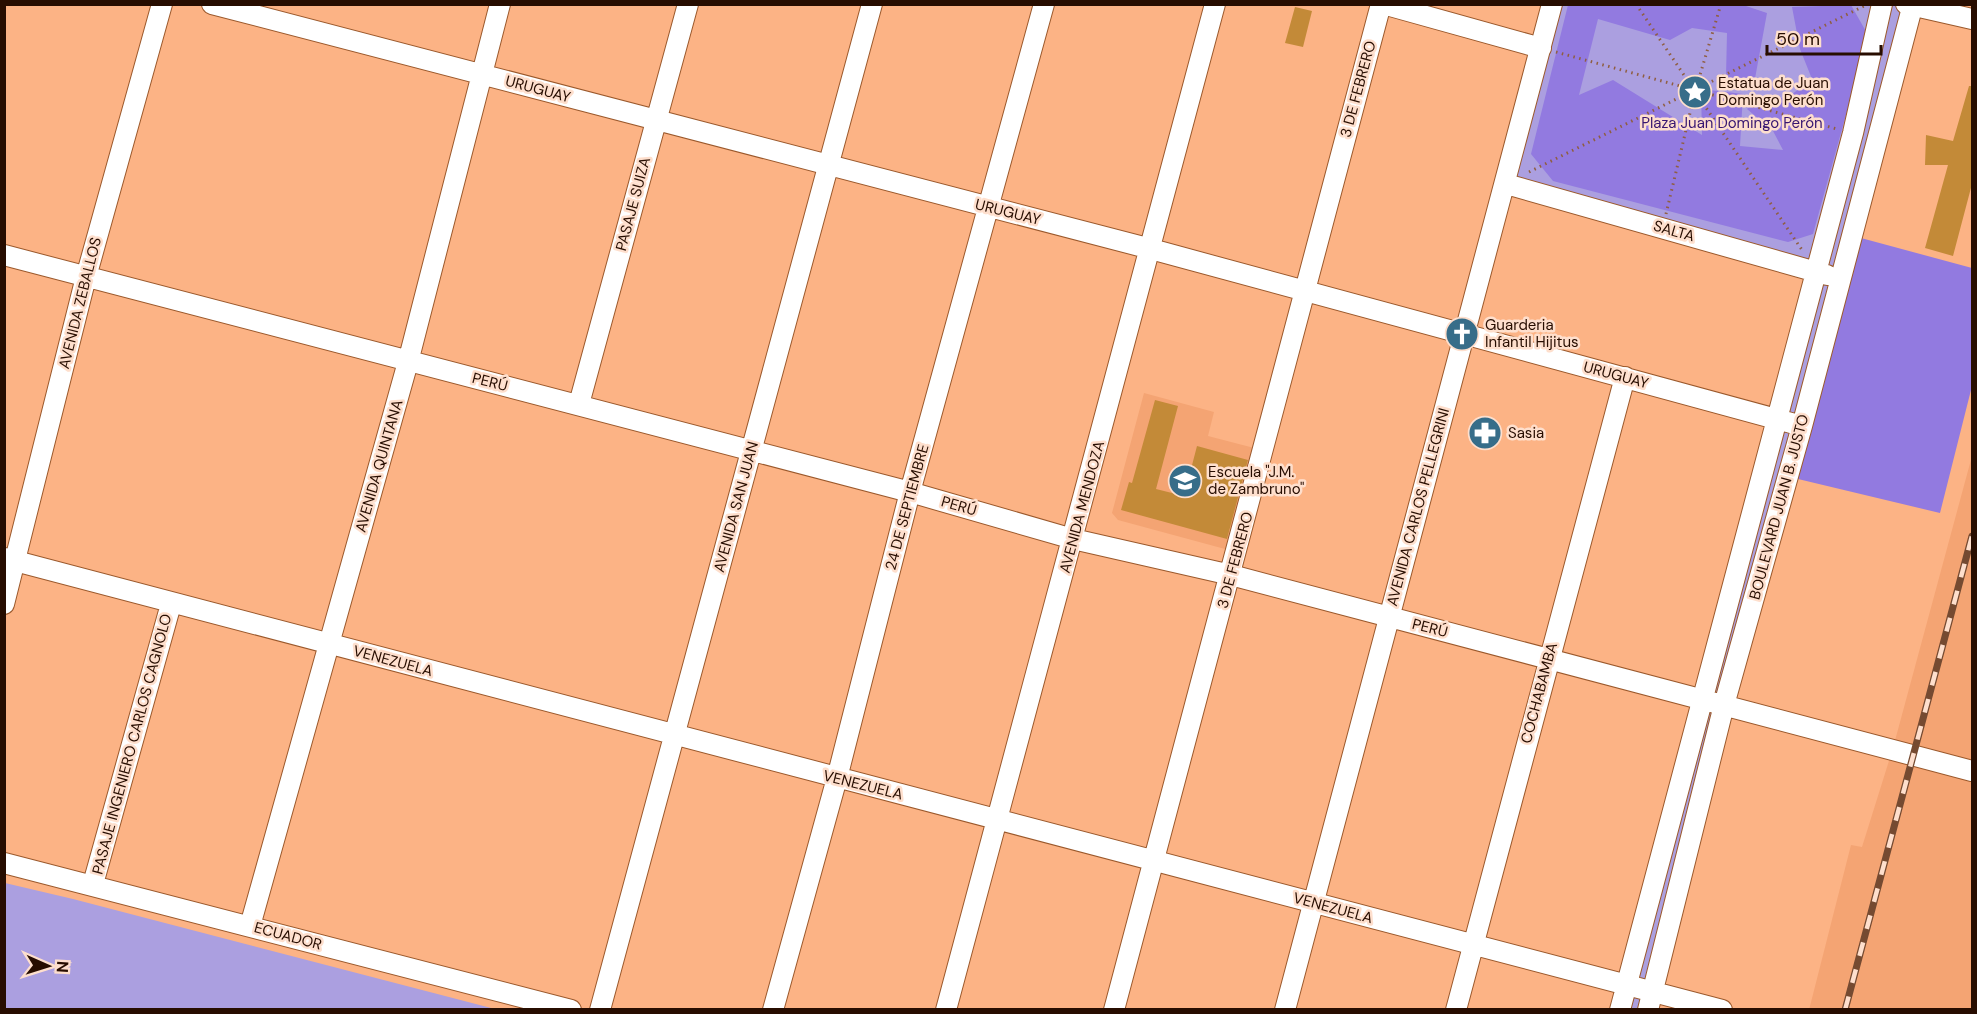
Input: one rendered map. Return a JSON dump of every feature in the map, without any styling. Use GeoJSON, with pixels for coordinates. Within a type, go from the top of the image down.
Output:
{"type":"FeatureCollection","features":[{"type":"Feature","properties":{"kind":"street","name":"AVENIDA ZEBALLOS"},"geometry":{"type":"LineString","coordinates":[[4,604],[10,560],[162,4]]}},
{"type":"Feature","properties":{"kind":"street","name":"URUGUAY"},"geometry":{"type":"LineString","coordinates":[[212,4],[1151,249],[1802,426]]}},
{"type":"Feature","properties":{"kind":"street","name":"AVENIDA QUINTANA"},"geometry":{"type":"LineString","coordinates":[[250,926],[408,362],[500,4]]}},
{"type":"Feature","properties":{"kind":"street","name":"PASAJE SUIZA"},"geometry":{"type":"LineString","coordinates":[[579,404],[687,4]]}},
{"type":"Feature","properties":{"kind":"street","name":"AVENIDA SAN JUAN"},"geometry":{"type":"LineString","coordinates":[[600,1010],[872,4]]}},
{"type":"Feature","properties":{"kind":"street","name":"24 DE SEPTIEMBRE"},"geometry":{"type":"LineString","coordinates":[[773,1010],[837,778],[910,492],[1044,4]]}},
{"type":"Feature","properties":{"kind":"street","name":"AVENIDA MENDOZA"},"geometry":{"type":"LineString","coordinates":[[946,1010],[1215,4]]}},
{"type":"Feature","properties":{"kind":"street"},"geometry":{"type":"LineString","coordinates":[[1382,4],[1541,48]]}},
{"type":"Feature","properties":{"kind":"street","name":"3 DE FEBRERO"},"geometry":{"type":"LineString","coordinates":[[1114,1010],[1232,575],[1304,291],[1382,4]]}},
{"type":"Feature","properties":{"kind":"street","name":"AVENIDA CARLOS PELLEGRINI"},"geometry":{"type":"LineString","coordinates":[[1285,1010],[1315,904],[1388,618],[1506,184],[1552,4]]}},
{"type":"Feature","properties":{"kind":"street","name":"BOULEVARD JUAN B. JUSTO"},"geometry":{"type":"LineString","coordinates":[[1620,1010],[1853,133],[1882,4]]}},
{"type":"Feature","properties":{"kind":"street"},"geometry":{"type":"LineString","coordinates":[[1914,5],[1972,19]]}},
{"type":"Feature","properties":{"kind":"street","name":"BOULEVARD JUAN B. JUSTO"},"geometry":{"type":"LineString","coordinates":[[1651,1000],[1724,705],[1802,426],[1914,5]]}},
{"type":"Feature","properties":{"kind":"street","name":"SALTA"},"geometry":{"type":"LineString","coordinates":[[1506,184],[1841,280]]}},
{"type":"Feature","properties":{"kind":"street","name":"PERÚ"},"geometry":{"type":"LineString","coordinates":[[4,255],[408,362],[579,404],[910,492],[1073,539],[1232,575],[1388,618],[1915,754],[1972,771]]}},
{"type":"Feature","properties":{"kind":"street","name":"COCHABAMBA"},"geometry":{"type":"LineString","coordinates":[[1455,1010],[1625,377]]}},
{"type":"Feature","properties":{"kind":"street","name":"VENEZUELA"},"geometry":{"type":"LineString","coordinates":[[10,560],[1627,984],[1651,1000],[1722,1010]]}},
{"type":"Feature","properties":{"kind":"street","name":"PASAJE INGENIERO CARLOS CAGNOLO"},"geometry":{"type":"LineString","coordinates":[[93,884],[171,604]]}},
{"type":"Feature","properties":{"kind":"street","name":"ECUADOR"},"geometry":{"type":"LineString","coordinates":[[4,863],[93,884],[571,1010]]}},
{"type":"Feature","properties":{"kind":"path"},"geometry":{"type":"LineString","coordinates":[[1636,4],[1816,272]]}},
{"type":"Feature","properties":{"kind":"path"},"geometry":{"type":"LineString","coordinates":[[1663,228],[1695,92],[1721,4]]}},
{"type":"Feature","properties":{"kind":"path"},"geometry":{"type":"LineString","coordinates":[[1506,184],[1695,92],[1867,4]]}},
{"type":"Feature","properties":{"kind":"path"},"geometry":{"type":"LineString","coordinates":[[1541,48],[1695,92],[1853,133]]}},
{"type":"Feature","properties":{"kind":"shaded area","name":"Escuela \"J.M. de Zambruno\""},"geometry":{"type":"Polygon","coordinates":[[[1144,393],[1214,412],[1208,436],[1258,449],[1232,546],[1225,549],[1118,520],[1112,513],[1144,393]]]}},
{"type":"Feature","properties":{"kind":"shaded area"},"geometry":{"type":"Polygon","coordinates":[[[1972,456],[1972,1009],[1809,1010],[1851,845],[1862,847],[1893,748],[1972,456]]]}},
{"type":"Feature","properties":{"kind":"green space","name":"Plaza Juan Domingo Perón"},"geometry":{"type":"Polygon","coordinates":[[[1740,4],[1767,13],[1754,84],[1726,76],[1727,33],[1692,28],[1670,40],[1598,19],[1579,95],[1613,80],[1702,135],[1701,89],[1743,94],[1740,146],[1783,150],[1773,131],[1747,109],[1755,100],[1787,98],[1812,79],[1800,49],[1792,7],[1851,5],[1868,35],[1813,234],[1788,242],[1553,181],[1531,154],[1568,5],[1740,4]]]}},
{"type":"Feature","properties":{"kind":"green space","name":"Plaza Juan Domingo Perón"},"geometry":{"type":"Polygon","coordinates":[[[1552,5],[1913,5],[1648,1009],[1620,1009],[1816,272],[1506,184],[1552,5]]]}},
{"type":"Feature","properties":{"kind":"green space"},"geometry":{"type":"Polygon","coordinates":[[[1861,238],[1972,268],[1972,386],[1940,513],[1798,479],[1861,238]]]}},
{"type":"Feature","properties":{"kind":"green space"},"geometry":{"type":"Polygon","coordinates":[[[5,883],[73,899],[495,1009],[5,1009],[5,883]]]}},
{"type":"Feature","properties":{"kind":"building"},"geometry":{"type":"Polygon","coordinates":[[[1295,7],[1312,11],[1303,47],[1285,43],[1295,7]]]}},
{"type":"Feature","properties":{"kind":"building"},"geometry":{"type":"Polygon","coordinates":[[[1969,86],[1972,86],[1972,184],[1953,256],[1925,248],[1948,165],[1925,165],[1926,135],[1953,141],[1969,86]]]}},
{"type":"Feature","properties":{"kind":"building"},"geometry":{"type":"Polygon","coordinates":[[[1155,400],[1178,406],[1156,489],[1184,496],[1197,446],[1248,460],[1227,539],[1121,510],[1129,482],[1132,483],[1155,400]]]}},
{"type":"Feature","properties":{"kind":"building","name":"Sasia"},"geometry":{"type":"Polygon","coordinates":[[[1473,421],[1501,428],[1496,446],[1469,439],[1473,421]]]}},
{"type":"Feature","properties":{"kind":"railway"},"geometry":{"type":"LineString","coordinates":[[1845,1010],[1972,536]]}},
{"type":"Feature","properties":{"kind":"place","name":"Estatua de Juan Domingo Perón"},"geometry":{"type":"Point","coordinates":[1695,92]}},
{"type":"Feature","properties":{"kind":"place","name":"Guarderia Infantil Hijitus"},"geometry":{"type":"Point","coordinates":[1462,334]}},
{"type":"Feature","properties":{"kind":"place","name":"Sasia"},"geometry":{"type":"Point","coordinates":[1485,433]}},
{"type":"Feature","properties":{"kind":"place","name":"Escuela \"J.M. de Zambruno\""},"geometry":{"type":"Point","coordinates":[1185,481]}}]}
